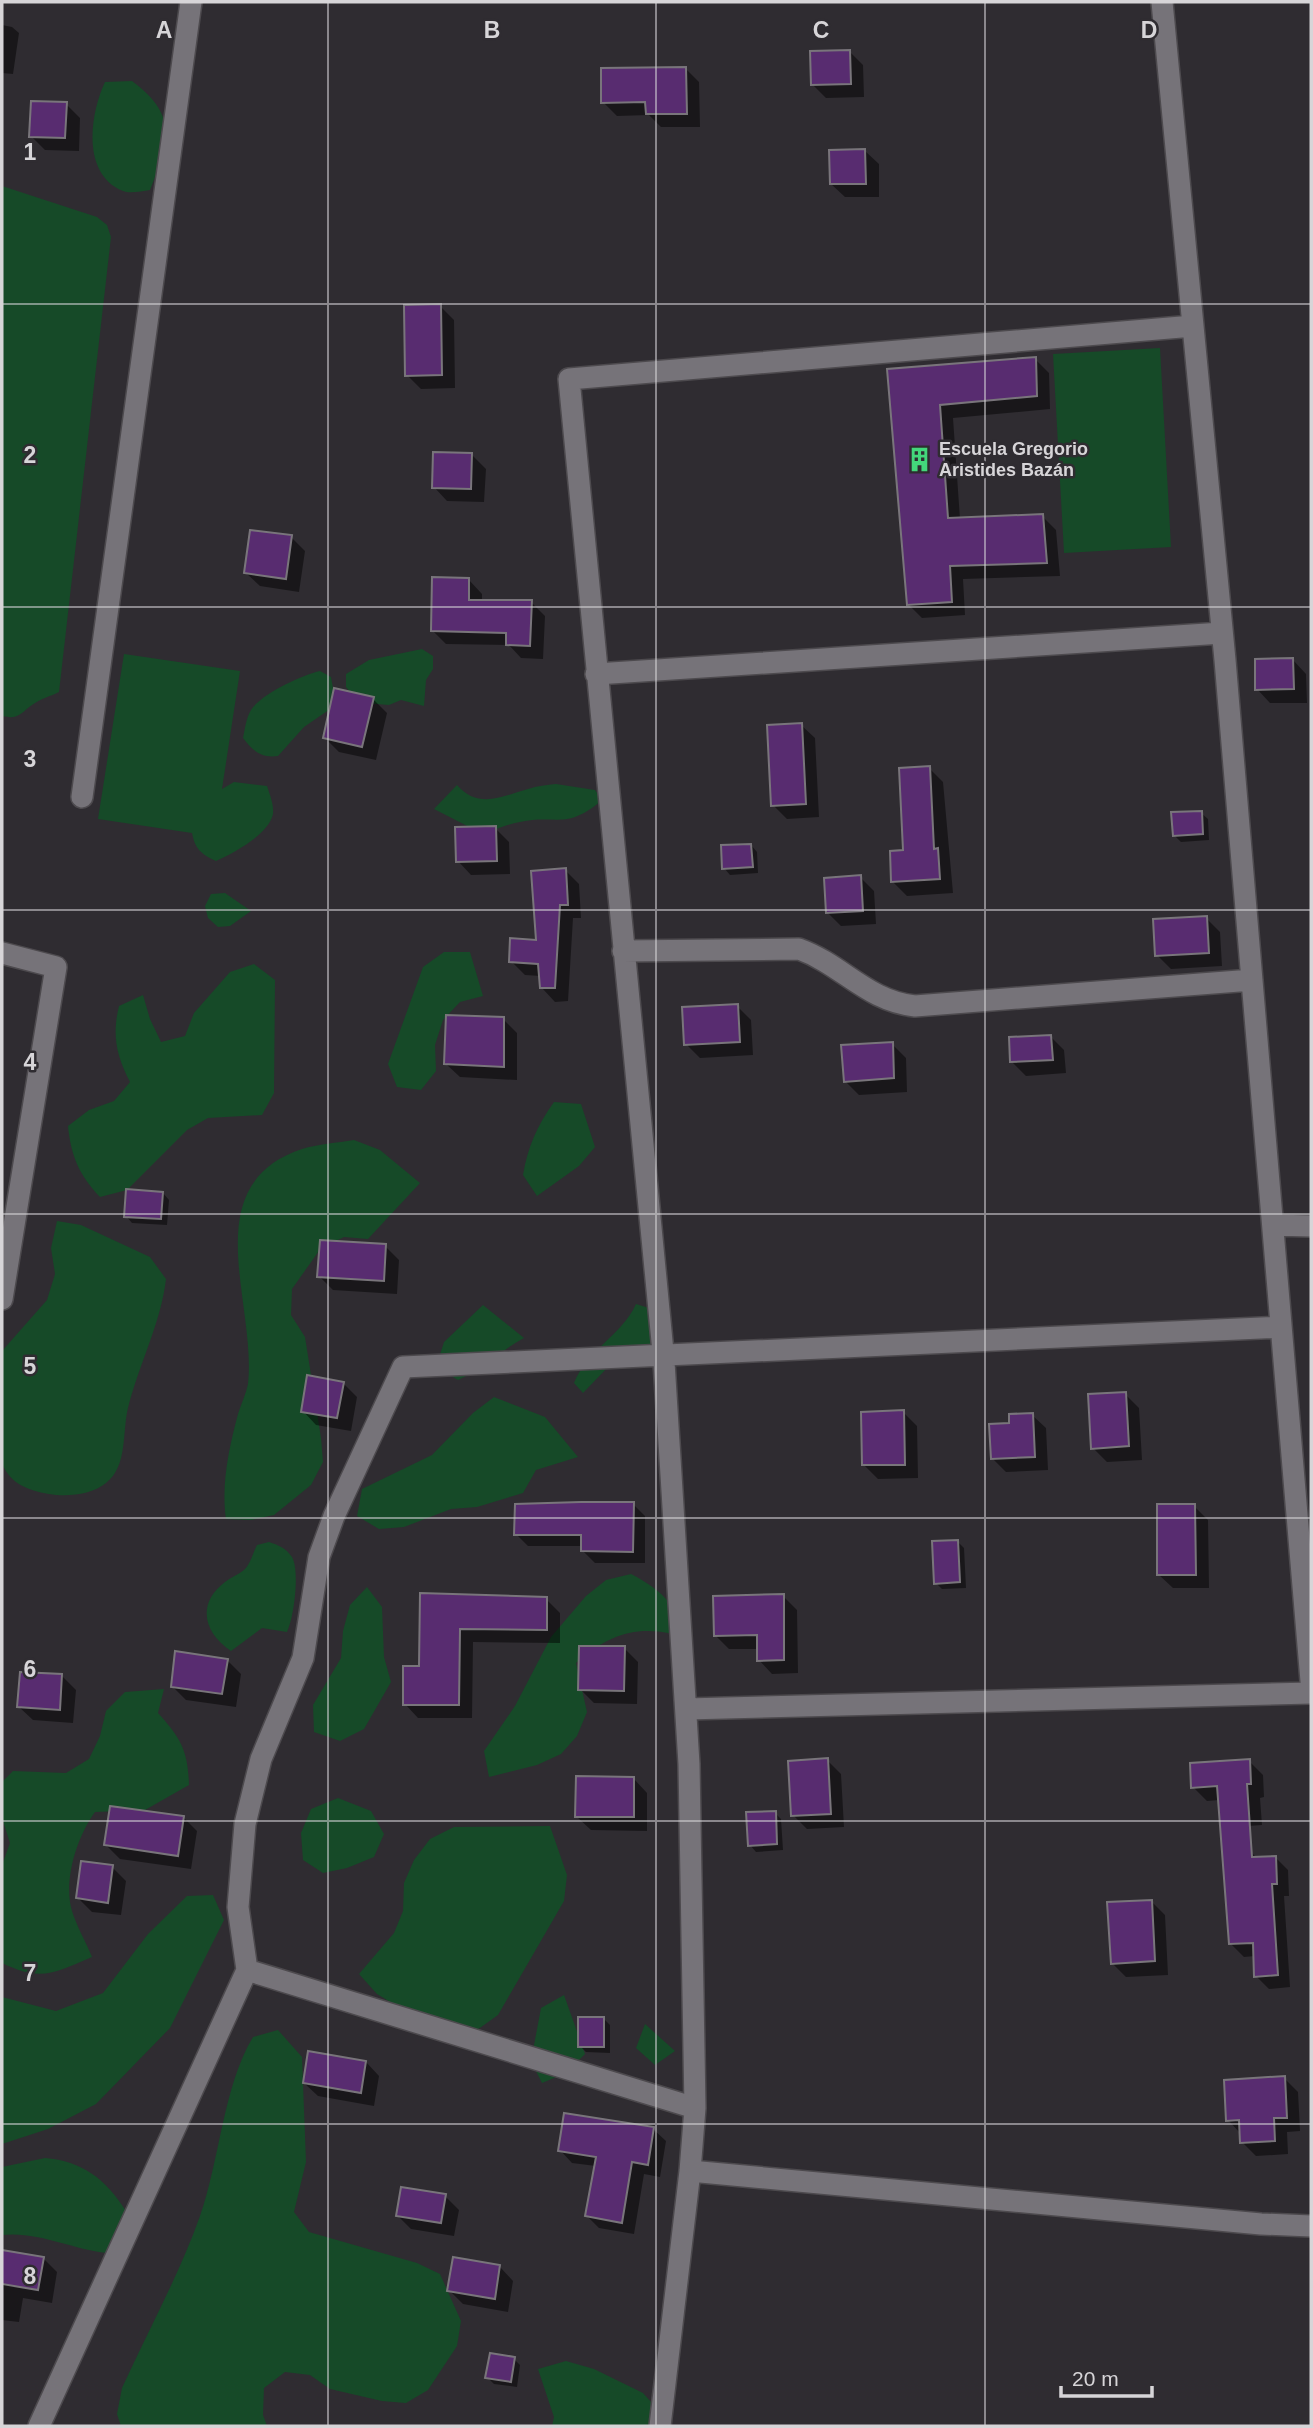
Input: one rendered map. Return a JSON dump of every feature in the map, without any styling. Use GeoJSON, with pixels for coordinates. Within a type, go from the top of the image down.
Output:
{"type":"FeatureCollection","features":[{"type":"Feature","properties":{"kind":"street"},"geometry":{"type":"LineString","coordinates":[[82,797],[191,2]]}},
{"type":"Feature","properties":{"kind":"street"},"geometry":{"type":"LineString","coordinates":[[1162,2],[1223,633],[1281,1327],[1307,1572],[1311,1681]]}},
{"type":"Feature","properties":{"kind":"street"},"geometry":{"type":"LineString","coordinates":[[660,2426],[695,2108],[686,1709],[663,1356],[569,379],[1193,326]]}},
{"type":"Feature","properties":{"kind":"street"},"geometry":{"type":"LineString","coordinates":[[596,674],[1223,633]]}},
{"type":"Feature","properties":{"kind":"street"},"geometry":{"type":"LineString","coordinates":[[623,951],[799,949],[822,957],[867,990],[892,1003],[915,1006],[1252,980]]}},
{"type":"Feature","properties":{"kind":"street"},"geometry":{"type":"LineString","coordinates":[[2,953],[56,967],[2,1299]]}},
{"type":"Feature","properties":{"kind":"street"},"geometry":{"type":"LineString","coordinates":[[1273,1225],[1311,1226]]}},
{"type":"Feature","properties":{"kind":"street"},"geometry":{"type":"LineString","coordinates":[[39,2426],[247,1970],[238,1907],[244,1825],[261,1759],[303,1658],[319,1557],[334,1516],[403,1367],[1281,1327]]}},
{"type":"Feature","properties":{"kind":"street"},"geometry":{"type":"LineString","coordinates":[[686,1709],[1311,1693]]}},
{"type":"Feature","properties":{"kind":"street"},"geometry":{"type":"LineString","coordinates":[[247,1970],[695,2108]]}},
{"type":"Feature","properties":{"kind":"street"},"geometry":{"type":"LineString","coordinates":[[690,2171],[1261,2224],[1311,2226]]}},
{"type":"Feature","properties":{"kind":"green space"},"geometry":{"type":"Polygon","coordinates":[[[132,81],[157,106],[166,131],[162,158],[150,190],[129,192],[110,183],[100,171],[95,157],[93,126],[105,82],[132,81]]]}},
{"type":"Feature","properties":{"kind":"green space"},"geometry":{"type":"Polygon","coordinates":[[[2,186],[97,217],[107,225],[111,237],[59,692],[12,717],[2,716],[2,186]]]}},
{"type":"Feature","properties":{"kind":"green space"},"geometry":{"type":"Polygon","coordinates":[[[1160,348],[1171,547],[1064,553],[1053,354],[1160,348]]]}},
{"type":"Feature","properties":{"kind":"green space"},"geometry":{"type":"Polygon","coordinates":[[[422,649],[433,656],[433,669],[426,680],[424,706],[401,700],[389,705],[365,703],[354,697],[346,687],[346,674],[369,660],[422,649]]]}},
{"type":"Feature","properties":{"kind":"green space"},"geometry":{"type":"Polygon","coordinates":[[[124,654],[240,671],[222,789],[234,782],[267,786],[273,814],[265,829],[241,848],[216,861],[199,850],[192,833],[98,819],[124,654]]]}},
{"type":"Feature","properties":{"kind":"green space"},"geometry":{"type":"Polygon","coordinates":[[[320,671],[331,677],[336,705],[304,727],[278,756],[262,755],[254,750],[243,738],[247,720],[256,704],[282,686],[320,671]]]}},
{"type":"Feature","properties":{"kind":"green space"},"geometry":{"type":"Polygon","coordinates":[[[556,784],[595,790],[602,800],[590,810],[570,818],[520,822],[483,834],[434,809],[457,785],[474,797],[491,799],[556,784]]]}},
{"type":"Feature","properties":{"kind":"green space"},"geometry":{"type":"Polygon","coordinates":[[[225,893],[251,911],[230,926],[218,927],[208,918],[205,906],[211,894],[225,893]]]}},
{"type":"Feature","properties":{"kind":"green space"},"geometry":{"type":"Polygon","coordinates":[[[444,952],[470,952],[483,996],[460,1002],[443,1020],[435,1045],[436,1071],[421,1090],[397,1087],[388,1064],[423,967],[444,952]]]}},
{"type":"Feature","properties":{"kind":"green space"},"geometry":{"type":"Polygon","coordinates":[[[254,964],[275,980],[274,1093],[262,1115],[208,1118],[187,1130],[127,1190],[100,1197],[77,1164],[68,1126],[89,1110],[114,1101],[130,1082],[121,1063],[117,1045],[119,1006],[143,995],[161,1042],[185,1036],[194,1013],[230,972],[254,964]]]}},
{"type":"Feature","properties":{"kind":"green space"},"geometry":{"type":"Polygon","coordinates":[[[554,1102],[581,1104],[595,1147],[579,1166],[537,1196],[523,1175],[534,1137],[554,1102]]]}},
{"type":"Feature","properties":{"kind":"green space"},"geometry":{"type":"Polygon","coordinates":[[[354,1140],[380,1150],[420,1183],[368,1239],[344,1237],[321,1248],[292,1289],[291,1315],[305,1337],[323,1462],[311,1485],[274,1515],[251,1520],[226,1519],[224,1493],[227,1466],[238,1414],[248,1384],[248,1352],[238,1250],[240,1218],[249,1190],[269,1166],[302,1149],[354,1140]]]}},
{"type":"Feature","properties":{"kind":"green space"},"geometry":{"type":"Polygon","coordinates":[[[57,1221],[81,1225],[150,1257],[166,1279],[160,1312],[128,1408],[118,1467],[113,1476],[100,1487],[71,1495],[49,1494],[27,1488],[10,1477],[2,1464],[2,1351],[47,1300],[55,1274],[51,1248],[57,1221]]]}},
{"type":"Feature","properties":{"kind":"green space"},"geometry":{"type":"Polygon","coordinates":[[[636,1304],[649,1308],[661,1341],[610,1365],[583,1393],[574,1383],[580,1371],[622,1325],[636,1304]]]}},
{"type":"Feature","properties":{"kind":"green space"},"geometry":{"type":"Polygon","coordinates":[[[483,1305],[524,1338],[458,1380],[436,1367],[444,1342],[483,1305]]]}},
{"type":"Feature","properties":{"kind":"green space"},"geometry":{"type":"Polygon","coordinates":[[[494,1397],[545,1417],[578,1457],[536,1470],[523,1493],[477,1507],[451,1509],[404,1527],[379,1529],[357,1516],[362,1489],[432,1455],[473,1413],[494,1397]]]}},
{"type":"Feature","properties":{"kind":"green space"},"geometry":{"type":"Polygon","coordinates":[[[269,1542],[287,1551],[294,1564],[295,1594],[290,1625],[287,1632],[262,1628],[231,1651],[215,1636],[210,1627],[207,1609],[210,1600],[225,1582],[246,1568],[257,1545],[269,1542]]]}},
{"type":"Feature","properties":{"kind":"green space"},"geometry":{"type":"Polygon","coordinates":[[[631,1574],[653,1587],[668,1601],[692,1640],[645,1631],[603,1643],[576,1663],[587,1712],[577,1736],[561,1754],[537,1765],[489,1777],[484,1751],[515,1706],[551,1637],[586,1596],[606,1580],[631,1574]]]}},
{"type":"Feature","properties":{"kind":"green space"},"geometry":{"type":"Polygon","coordinates":[[[367,1587],[382,1607],[384,1657],[391,1682],[364,1729],[340,1741],[314,1732],[313,1705],[341,1658],[343,1631],[350,1605],[367,1587]]]}},
{"type":"Feature","properties":{"kind":"green space"},"geometry":{"type":"Polygon","coordinates":[[[164,1689],[158,1713],[182,1746],[189,1785],[145,1810],[95,1812],[88,1822],[73,1859],[69,1886],[72,1911],[92,1957],[57,1971],[38,1974],[2,1963],[2,1865],[10,1843],[2,1818],[2,1782],[13,1771],[66,1773],[89,1759],[100,1736],[106,1711],[125,1692],[164,1689]]]}},
{"type":"Feature","properties":{"kind":"green space"},"geometry":{"type":"Polygon","coordinates":[[[338,1798],[371,1811],[384,1834],[374,1857],[347,1868],[323,1873],[303,1860],[301,1833],[311,1809],[338,1798]]]}},
{"type":"Feature","properties":{"kind":"green space"},"geometry":{"type":"Polygon","coordinates":[[[550,1826],[567,1875],[564,1901],[498,2015],[477,2030],[448,2037],[377,1994],[359,1974],[394,1933],[403,1911],[404,1883],[414,1860],[430,1839],[454,1827],[550,1826]]]}},
{"type":"Feature","properties":{"kind":"green space"},"geometry":{"type":"Polygon","coordinates":[[[213,1895],[224,1920],[170,2028],[96,2104],[48,2129],[2,2144],[2,1997],[56,2011],[103,1993],[148,1934],[187,1896],[213,1895]]]}},
{"type":"Feature","properties":{"kind":"green space"},"geometry":{"type":"Polygon","coordinates":[[[564,1995],[585,2054],[566,2073],[542,2083],[531,2061],[541,2008],[564,1995]]]}},
{"type":"Feature","properties":{"kind":"green space"},"geometry":{"type":"Polygon","coordinates":[[[645,2024],[675,2051],[655,2065],[636,2048],[645,2024]]]}},
{"type":"Feature","properties":{"kind":"green space"},"geometry":{"type":"Polygon","coordinates":[[[278,2030],[302,2057],[306,2162],[294,2212],[309,2232],[417,2263],[440,2274],[461,2321],[457,2346],[428,2390],[406,2403],[382,2401],[330,2389],[310,2375],[285,2372],[264,2388],[263,2415],[267,2426],[121,2426],[117,2414],[122,2388],[192,2238],[207,2194],[228,2101],[243,2057],[253,2037],[278,2030]]]}},
{"type":"Feature","properties":{"kind":"green space"},"geometry":{"type":"Polygon","coordinates":[[[45,2158],[70,2163],[92,2174],[110,2190],[126,2211],[107,2253],[42,2238],[2,2235],[2,2167],[45,2158]]]}},
{"type":"Feature","properties":{"kind":"green space"},"geometry":{"type":"Polygon","coordinates":[[[566,2361],[594,2369],[643,2393],[661,2413],[660,2426],[552,2426],[554,2417],[538,2369],[566,2361]]]}},
{"type":"Feature","properties":{"kind":"building"},"geometry":{"type":"Polygon","coordinates":[[[850,50],[851,84],[811,85],[810,51],[850,50]]]}},
{"type":"Feature","properties":{"kind":"building"},"geometry":{"type":"Polygon","coordinates":[[[686,67],[687,114],[646,114],[645,102],[601,103],[601,68],[686,67]]]}},
{"type":"Feature","properties":{"kind":"building"},"geometry":{"type":"Polygon","coordinates":[[[31,101],[67,102],[65,138],[29,137],[31,101]]]}},
{"type":"Feature","properties":{"kind":"building"},"geometry":{"type":"Polygon","coordinates":[[[865,149],[866,184],[830,184],[829,150],[865,149]]]}},
{"type":"Feature","properties":{"kind":"building"},"geometry":{"type":"Polygon","coordinates":[[[441,304],[442,375],[405,376],[404,305],[441,304]]]}},
{"type":"Feature","properties":{"kind":"building","name":"Escuela Gregorio Aristides Bazán"},"geometry":{"type":"Polygon","coordinates":[[[1036,357],[1037,396],[940,405],[948,518],[1043,514],[1047,563],[950,566],[952,602],[907,605],[887,369],[1036,357]]]}},
{"type":"Feature","properties":{"kind":"building"},"geometry":{"type":"Polygon","coordinates":[[[433,452],[472,453],[471,489],[432,488],[433,452]]]}},
{"type":"Feature","properties":{"kind":"building"},"geometry":{"type":"Polygon","coordinates":[[[250,530],[292,535],[286,579],[244,573],[250,530]]]}},
{"type":"Feature","properties":{"kind":"building"},"geometry":{"type":"Polygon","coordinates":[[[432,577],[469,578],[469,600],[532,600],[530,646],[506,645],[506,633],[431,631],[432,577]]]}},
{"type":"Feature","properties":{"kind":"building"},"geometry":{"type":"Polygon","coordinates":[[[1293,658],[1294,689],[1255,690],[1255,659],[1293,658]]]}},
{"type":"Feature","properties":{"kind":"building"},"geometry":{"type":"Polygon","coordinates":[[[334,688],[374,697],[362,747],[323,738],[334,688]]]}},
{"type":"Feature","properties":{"kind":"building"},"geometry":{"type":"Polygon","coordinates":[[[802,723],[806,804],[771,806],[767,725],[802,723]]]}},
{"type":"Feature","properties":{"kind":"building"},"geometry":{"type":"Polygon","coordinates":[[[930,766],[934,849],[938,848],[940,879],[891,882],[890,851],[903,850],[899,768],[930,766]]]}},
{"type":"Feature","properties":{"kind":"building"},"geometry":{"type":"Polygon","coordinates":[[[1202,811],[1203,834],[1173,836],[1171,812],[1202,811]]]}},
{"type":"Feature","properties":{"kind":"building"},"geometry":{"type":"Polygon","coordinates":[[[496,826],[497,861],[456,862],[455,827],[496,826]]]}},
{"type":"Feature","properties":{"kind":"building"},"geometry":{"type":"Polygon","coordinates":[[[751,844],[753,867],[722,869],[721,845],[751,844]]]}},
{"type":"Feature","properties":{"kind":"building"},"geometry":{"type":"Polygon","coordinates":[[[566,868],[568,905],[560,905],[555,988],[540,988],[538,964],[509,962],[510,938],[536,940],[531,871],[566,868]]]}},
{"type":"Feature","properties":{"kind":"building"},"geometry":{"type":"Polygon","coordinates":[[[861,875],[863,911],[826,913],[824,878],[861,875]]]}},
{"type":"Feature","properties":{"kind":"building"},"geometry":{"type":"Polygon","coordinates":[[[1207,916],[1209,953],[1155,956],[1153,919],[1207,916]]]}},
{"type":"Feature","properties":{"kind":"building"},"geometry":{"type":"Polygon","coordinates":[[[738,1004],[740,1042],[684,1045],[682,1007],[738,1004]]]}},
{"type":"Feature","properties":{"kind":"building"},"geometry":{"type":"Polygon","coordinates":[[[446,1015],[504,1017],[504,1067],[444,1064],[446,1015]]]}},
{"type":"Feature","properties":{"kind":"building"},"geometry":{"type":"Polygon","coordinates":[[[1051,1035],[1053,1060],[1010,1062],[1009,1037],[1051,1035]]]}},
{"type":"Feature","properties":{"kind":"building"},"geometry":{"type":"Polygon","coordinates":[[[893,1042],[894,1078],[844,1082],[841,1045],[893,1042]]]}},
{"type":"Feature","properties":{"kind":"building"},"geometry":{"type":"Polygon","coordinates":[[[126,1189],[163,1192],[161,1219],[124,1217],[126,1189]]]}},
{"type":"Feature","properties":{"kind":"building"},"geometry":{"type":"Polygon","coordinates":[[[320,1240],[386,1244],[384,1281],[317,1277],[320,1240]]]}},
{"type":"Feature","properties":{"kind":"building"},"geometry":{"type":"Polygon","coordinates":[[[307,1375],[344,1382],[337,1418],[301,1412],[307,1375]]]}},
{"type":"Feature","properties":{"kind":"building"},"geometry":{"type":"Polygon","coordinates":[[[1126,1392],[1129,1446],[1091,1449],[1088,1394],[1126,1392]]]}},
{"type":"Feature","properties":{"kind":"building"},"geometry":{"type":"Polygon","coordinates":[[[904,1410],[905,1465],[862,1465],[861,1412],[904,1410]]]}},
{"type":"Feature","properties":{"kind":"building"},"geometry":{"type":"Polygon","coordinates":[[[1033,1413],[1035,1457],[991,1459],[989,1424],[1009,1423],[1009,1414],[1033,1413]]]}},
{"type":"Feature","properties":{"kind":"building"},"geometry":{"type":"Polygon","coordinates":[[[634,1502],[633,1552],[581,1551],[581,1535],[514,1535],[515,1504],[634,1502]]]}},
{"type":"Feature","properties":{"kind":"building"},"geometry":{"type":"Polygon","coordinates":[[[1157,1504],[1195,1504],[1196,1575],[1157,1575],[1157,1504]]]}},
{"type":"Feature","properties":{"kind":"building"},"geometry":{"type":"Polygon","coordinates":[[[958,1540],[960,1582],[934,1584],[932,1541],[958,1540]]]}},
{"type":"Feature","properties":{"kind":"building"},"geometry":{"type":"Polygon","coordinates":[[[420,1593],[547,1597],[547,1630],[460,1629],[459,1705],[403,1705],[403,1666],[419,1666],[420,1593]]]}},
{"type":"Feature","properties":{"kind":"building"},"geometry":{"type":"Polygon","coordinates":[[[784,1594],[784,1660],[757,1661],[757,1635],[714,1636],[713,1596],[784,1594]]]}},
{"type":"Feature","properties":{"kind":"building"},"geometry":{"type":"Polygon","coordinates":[[[579,1646],[625,1646],[624,1691],[578,1690],[579,1646]]]}},
{"type":"Feature","properties":{"kind":"building"},"geometry":{"type":"Polygon","coordinates":[[[175,1651],[228,1659],[222,1694],[171,1687],[175,1651]]]}},
{"type":"Feature","properties":{"kind":"building"},"geometry":{"type":"Polygon","coordinates":[[[20,1672],[62,1674],[60,1710],[17,1707],[20,1672]]]}},
{"type":"Feature","properties":{"kind":"building"},"geometry":{"type":"Polygon","coordinates":[[[828,1758],[831,1814],[791,1816],[788,1761],[828,1758]]]}},
{"type":"Feature","properties":{"kind":"building"},"geometry":{"type":"Polygon","coordinates":[[[1250,1759],[1251,1784],[1247,1784],[1252,1857],[1276,1856],[1277,1884],[1272,1884],[1278,1975],[1254,1977],[1253,1943],[1229,1944],[1217,1786],[1191,1788],[1190,1763],[1250,1759]]]}},
{"type":"Feature","properties":{"kind":"building"},"geometry":{"type":"Polygon","coordinates":[[[576,1776],[634,1777],[634,1817],[575,1817],[576,1776]]]}},
{"type":"Feature","properties":{"kind":"building"},"geometry":{"type":"Polygon","coordinates":[[[110,1806],[184,1816],[178,1856],[104,1845],[110,1806]]]}},
{"type":"Feature","properties":{"kind":"building"},"geometry":{"type":"Polygon","coordinates":[[[776,1811],[777,1844],[748,1846],[746,1812],[776,1811]]]}},
{"type":"Feature","properties":{"kind":"building"},"geometry":{"type":"Polygon","coordinates":[[[81,1861],[113,1865],[108,1903],[76,1898],[81,1861]]]}},
{"type":"Feature","properties":{"kind":"building"},"geometry":{"type":"Polygon","coordinates":[[[1152,1900],[1155,1961],[1111,1964],[1107,1902],[1152,1900]]]}},
{"type":"Feature","properties":{"kind":"building"},"geometry":{"type":"Polygon","coordinates":[[[578,2017],[604,2017],[604,2047],[578,2047],[578,2017]]]}},
{"type":"Feature","properties":{"kind":"building"},"geometry":{"type":"Polygon","coordinates":[[[308,2051],[366,2061],[361,2093],[303,2083],[308,2051]]]}},
{"type":"Feature","properties":{"kind":"building"},"geometry":{"type":"Polygon","coordinates":[[[1285,2076],[1287,2118],[1274,2118],[1275,2141],[1240,2143],[1239,2120],[1226,2121],[1224,2080],[1285,2076]]]}},
{"type":"Feature","properties":{"kind":"building"},"geometry":{"type":"Polygon","coordinates":[[[564,2113],[654,2127],[648,2165],[632,2162],[622,2223],[585,2216],[596,2157],[558,2151],[564,2113]]]}},
{"type":"Feature","properties":{"kind":"building"},"geometry":{"type":"Polygon","coordinates":[[[401,2187],[446,2194],[441,2223],[396,2216],[401,2187]]]}},
{"type":"Feature","properties":{"kind":"building"},"geometry":{"type":"Polygon","coordinates":[[[2,2250],[44,2257],[38,2290],[2,2284],[2,2250]]]}},
{"type":"Feature","properties":{"kind":"building"},"geometry":{"type":"Polygon","coordinates":[[[453,2257],[500,2265],[495,2299],[447,2291],[453,2257]]]}},
{"type":"Feature","properties":{"kind":"building"},"geometry":{"type":"Polygon","coordinates":[[[490,2353],[515,2357],[511,2382],[485,2378],[490,2353]]]}},
{"type":"Feature","properties":{"kind":"place","name":"Escuela Gregorio Aristides Bazán"},"geometry":{"type":"Point","coordinates":[919,459]}}]}
